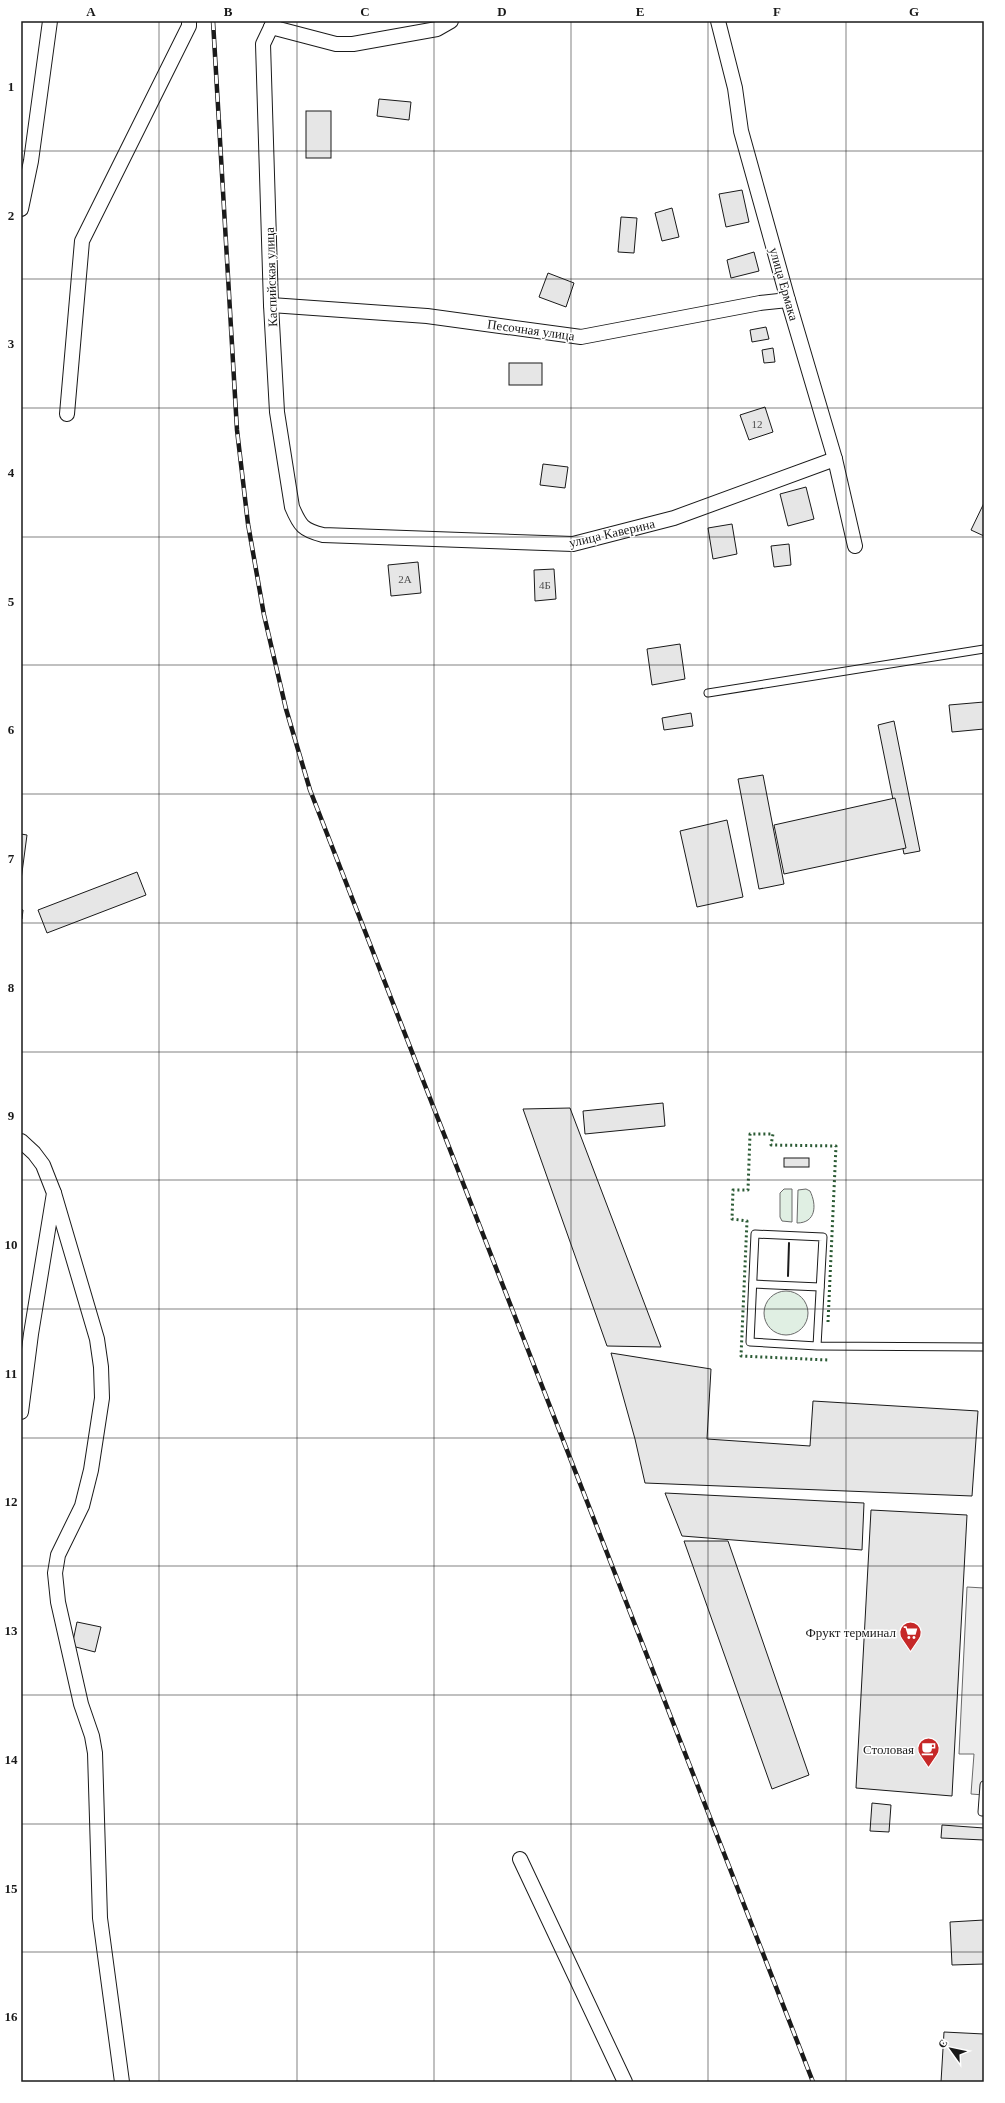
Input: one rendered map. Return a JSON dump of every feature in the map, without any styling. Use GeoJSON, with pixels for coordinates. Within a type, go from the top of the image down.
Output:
{"type":"FeatureCollection","features":[{"type":"Feature","properties":{"kind":"street"},"geometry":{"type":"LineString","coordinates":[[21,209],[31,161],[50,21]]}},
{"type":"Feature","properties":{"kind":"street"},"geometry":{"type":"LineString","coordinates":[[67,414],[82,241],[189,26],[189,21]]}},
{"type":"Feature","properties":{"kind":"street"},"geometry":{"type":"LineString","coordinates":[[272,24],[336,44],[353,44],[437,29],[451,21]]}},
{"type":"Feature","properties":{"kind":"street","name":"улица Ермака"},"geometry":{"type":"LineString","coordinates":[[718,21],[735,88],[741,131],[788,300],[835,459],[855,546]]}},
{"type":"Feature","properties":{"kind":"street","name":"Каспийская улица"},"geometry":{"type":"LineString","coordinates":[[272,24],[263,44],[271,305],[277,412],[292,507],[297,520],[307,531]]}},
{"type":"Feature","properties":{"kind":"street","name":"Песочная улица"},"geometry":{"type":"LineString","coordinates":[[271,305],[427,316],[582,337],[760,303],[788,300]]}},
{"type":"Feature","properties":{"kind":"street","name":"улица Каверина"},"geometry":{"type":"LineString","coordinates":[[307,531],[323,535],[573,544],[674,518],[835,459]]}},
{"type":"Feature","properties":{"kind":"street"},"geometry":{"type":"LineString","coordinates":[[21,1141],[34,1153],[42,1165],[54,1193],[97,1340],[101,1367],[102,1398],[91,1470],[82,1506],[58,1555],[55,1573],[58,1602],[81,1704],[92,1736],[95,1753],[100,1918],[122,2082]]}},
{"type":"Feature","properties":{"kind":"street"},"geometry":{"type":"LineString","coordinates":[[21,1412],[31,1334],[54,1193]]}},
{"type":"Feature","properties":{"kind":"street"},"geometry":{"type":"LineString","coordinates":[[520,1859],[625,2082]]}},
{"type":"Feature","properties":{"kind":"lane"},"geometry":{"type":"LineString","coordinates":[[708,693],[984,650]]}},
{"type":"Feature","properties":{"kind":"lane"},"geometry":{"type":"LineString","coordinates":[[817,1346],[823,1237],[755,1234],[750,1342],[817,1346],[984,1347]]}},
{"type":"Feature","properties":{"kind":"lane"},"geometry":{"type":"LineString","coordinates":[[753,1284],[820,1288]]}},
{"type":"Feature","properties":{"kind":"lane"},"geometry":{"type":"LineString","coordinates":[[984,1785],[982,1812],[984,1812]]}},
{"type":"Feature","properties":{"kind":"green space"},"geometry":{"type":"Polygon","coordinates":[[[784,1189],[792,1189],[792,1222],[782,1221],[780,1217],[780,1193],[784,1189]]]}},
{"type":"Feature","properties":{"kind":"green space"},"geometry":{"type":"Polygon","coordinates":[[[806,1189],[810,1191],[814,1202],[813,1212],[808,1220],[797,1223],[798,1190],[806,1189]]]}},
{"type":"Feature","properties":{"kind":"green space"},"geometry":{"type":"Polygon","coordinates":[[[782,1291],[790,1291],[802,1297],[808,1309],[808,1317],[802,1329],[790,1335],[782,1335],[770,1329],[764,1317],[764,1309],[770,1297],[782,1291]]]}},
{"type":"Feature","properties":{"kind":"shaded area"},"geometry":{"type":"Polygon","coordinates":[[[967,1587],[984,1588],[984,1795],[971,1794],[974,1754],[959,1754],[967,1587]]]}},
{"type":"Feature","properties":{"kind":"building"},"geometry":{"type":"Polygon","coordinates":[[[379,99],[411,102],[409,120],[377,116],[379,99]]]}},
{"type":"Feature","properties":{"kind":"building"},"geometry":{"type":"Polygon","coordinates":[[[306,111],[331,111],[331,158],[306,158],[306,111]]]}},
{"type":"Feature","properties":{"kind":"building"},"geometry":{"type":"Polygon","coordinates":[[[742,190],[749,222],[726,227],[719,194],[742,190]]]}},
{"type":"Feature","properties":{"kind":"building"},"geometry":{"type":"Polygon","coordinates":[[[672,208],[679,237],[662,241],[655,213],[672,208]]]}},
{"type":"Feature","properties":{"kind":"building"},"geometry":{"type":"Polygon","coordinates":[[[621,217],[637,218],[634,253],[618,252],[621,217]]]}},
{"type":"Feature","properties":{"kind":"building"},"geometry":{"type":"Polygon","coordinates":[[[754,252],[759,271],[731,278],[727,260],[754,252]]]}},
{"type":"Feature","properties":{"kind":"building"},"geometry":{"type":"Polygon","coordinates":[[[548,273],[574,283],[566,307],[539,297],[548,273]]]}},
{"type":"Feature","properties":{"kind":"building"},"geometry":{"type":"Polygon","coordinates":[[[766,327],[769,339],[752,342],[750,330],[766,327]]]}},
{"type":"Feature","properties":{"kind":"building"},"geometry":{"type":"Polygon","coordinates":[[[773,348],[775,362],[764,363],[762,350],[773,348]]]}},
{"type":"Feature","properties":{"kind":"building"},"geometry":{"type":"Polygon","coordinates":[[[509,363],[542,363],[542,385],[509,385],[509,363]]]}},
{"type":"Feature","properties":{"kind":"building"},"geometry":{"type":"Polygon","coordinates":[[[765,407],[773,432],[749,440],[740,415],[765,407]]]}},
{"type":"Feature","properties":{"kind":"building"},"geometry":{"type":"Polygon","coordinates":[[[543,464],[568,467],[565,488],[540,485],[543,464]]]}},
{"type":"Feature","properties":{"kind":"building"},"geometry":{"type":"Polygon","coordinates":[[[806,487],[814,519],[788,526],[780,494],[806,487]]]}},
{"type":"Feature","properties":{"kind":"building"},"geometry":{"type":"Polygon","coordinates":[[[984,503],[984,536],[971,530],[984,503]]]}},
{"type":"Feature","properties":{"kind":"building"},"geometry":{"type":"Polygon","coordinates":[[[732,524],[737,554],[713,559],[708,528],[732,524]]]}},
{"type":"Feature","properties":{"kind":"building"},"geometry":{"type":"Polygon","coordinates":[[[789,544],[791,565],[774,567],[771,546],[789,544]]]}},
{"type":"Feature","properties":{"kind":"building"},"geometry":{"type":"Polygon","coordinates":[[[418,562],[421,593],[391,596],[388,565],[418,562]]]}},
{"type":"Feature","properties":{"kind":"building"},"geometry":{"type":"Polygon","coordinates":[[[554,569],[556,599],[535,601],[534,570],[554,569]]]}},
{"type":"Feature","properties":{"kind":"building"},"geometry":{"type":"Polygon","coordinates":[[[680,644],[685,679],[652,685],[647,649],[680,644]]]}},
{"type":"Feature","properties":{"kind":"building"},"geometry":{"type":"Polygon","coordinates":[[[984,702],[984,729],[952,732],[949,705],[984,702]]]}},
{"type":"Feature","properties":{"kind":"building"},"geometry":{"type":"Polygon","coordinates":[[[691,713],[693,726],[664,730],[662,718],[691,713]]]}},
{"type":"Feature","properties":{"kind":"building"},"geometry":{"type":"Polygon","coordinates":[[[894,721],[920,851],[904,854],[878,725],[894,721]]]}},
{"type":"Feature","properties":{"kind":"building"},"geometry":{"type":"Polygon","coordinates":[[[763,775],[784,884],[759,889],[738,779],[763,775]]]}},
{"type":"Feature","properties":{"kind":"building"},"geometry":{"type":"Polygon","coordinates":[[[895,798],[906,848],[784,874],[774,825],[895,798]]]}},
{"type":"Feature","properties":{"kind":"building"},"geometry":{"type":"Polygon","coordinates":[[[727,820],[743,897],[697,907],[680,831],[727,820]]]}},
{"type":"Feature","properties":{"kind":"building"},"geometry":{"type":"Polygon","coordinates":[[[21,834],[27,835],[21,880],[21,834]]]}},
{"type":"Feature","properties":{"kind":"building"},"geometry":{"type":"Polygon","coordinates":[[[137,872],[146,895],[47,933],[38,910],[137,872]]]}},
{"type":"Feature","properties":{"kind":"building"},"geometry":{"type":"Polygon","coordinates":[[[21,909],[23,910],[22,919],[21,918],[21,909]]]}},
{"type":"Feature","properties":{"kind":"building"},"geometry":{"type":"Polygon","coordinates":[[[663,1103],[665,1126],[585,1134],[583,1111],[663,1103]]]}},
{"type":"Feature","properties":{"kind":"building"},"geometry":{"type":"Polygon","coordinates":[[[570,1108],[661,1347],[607,1346],[523,1109],[570,1108]]]}},
{"type":"Feature","properties":{"kind":"building"},"geometry":{"type":"Polygon","coordinates":[[[784,1158],[809,1158],[809,1167],[784,1167],[784,1158]]]}},
{"type":"Feature","properties":{"kind":"building"},"geometry":{"type":"Polygon","coordinates":[[[611,1353],[711,1369],[707,1439],[810,1446],[813,1401],[978,1411],[972,1496],[645,1483],[635,1439],[611,1353]]]}},
{"type":"Feature","properties":{"kind":"building"},"geometry":{"type":"Polygon","coordinates":[[[665,1493],[864,1503],[862,1550],[682,1536],[665,1493]]]}},
{"type":"Feature","properties":{"kind":"building","name":"Фрукт терминал"},"geometry":{"type":"Polygon","coordinates":[[[871,1510],[967,1515],[952,1796],[856,1788],[871,1510]]]}},
{"type":"Feature","properties":{"kind":"building"},"geometry":{"type":"Polygon","coordinates":[[[684,1541],[728,1541],[809,1775],[772,1789],[684,1541]]]}},
{"type":"Feature","properties":{"kind":"building"},"geometry":{"type":"Polygon","coordinates":[[[77,1622],[101,1627],[95,1652],[72,1646],[77,1622]]]}},
{"type":"Feature","properties":{"kind":"building"},"geometry":{"type":"Polygon","coordinates":[[[872,1803],[891,1805],[889,1832],[870,1831],[872,1803]]]}},
{"type":"Feature","properties":{"kind":"building"},"geometry":{"type":"Polygon","coordinates":[[[942,1825],[984,1828],[984,1840],[941,1838],[942,1825]]]}},
{"type":"Feature","properties":{"kind":"building"},"geometry":{"type":"Polygon","coordinates":[[[984,1920],[984,1964],[952,1965],[950,1922],[984,1920]]]}},
{"type":"Feature","properties":{"kind":"building"},"geometry":{"type":"Polygon","coordinates":[[[944,2032],[984,2034],[984,2082],[941,2082],[944,2032]]]}},
{"type":"Feature","properties":{"kind":"railway"},"geometry":{"type":"LineString","coordinates":[[213,21],[237,430],[248,524],[264,615],[286,709],[310,790],[813,2082]]}},
{"type":"Feature","properties":{"kind":"hedge"},"geometry":{"type":"LineString","coordinates":[[828,1322],[836,1146],[771,1145],[773,1134],[750,1134],[748,1190],[733,1190],[732,1219],[747,1221],[741,1356],[828,1360]]}},
{"type":"Feature","properties":{"kind":"wall"},"geometry":{"type":"LineString","coordinates":[[788,1276],[789,1243]]}},
{"type":"Feature","properties":{"kind":"place","name":"Фрукт терминал"},"geometry":{"type":"Point","coordinates":[911,1652]}},
{"type":"Feature","properties":{"kind":"place","name":"Столовая"},"geometry":{"type":"Point","coordinates":[929,1768]}}]}
